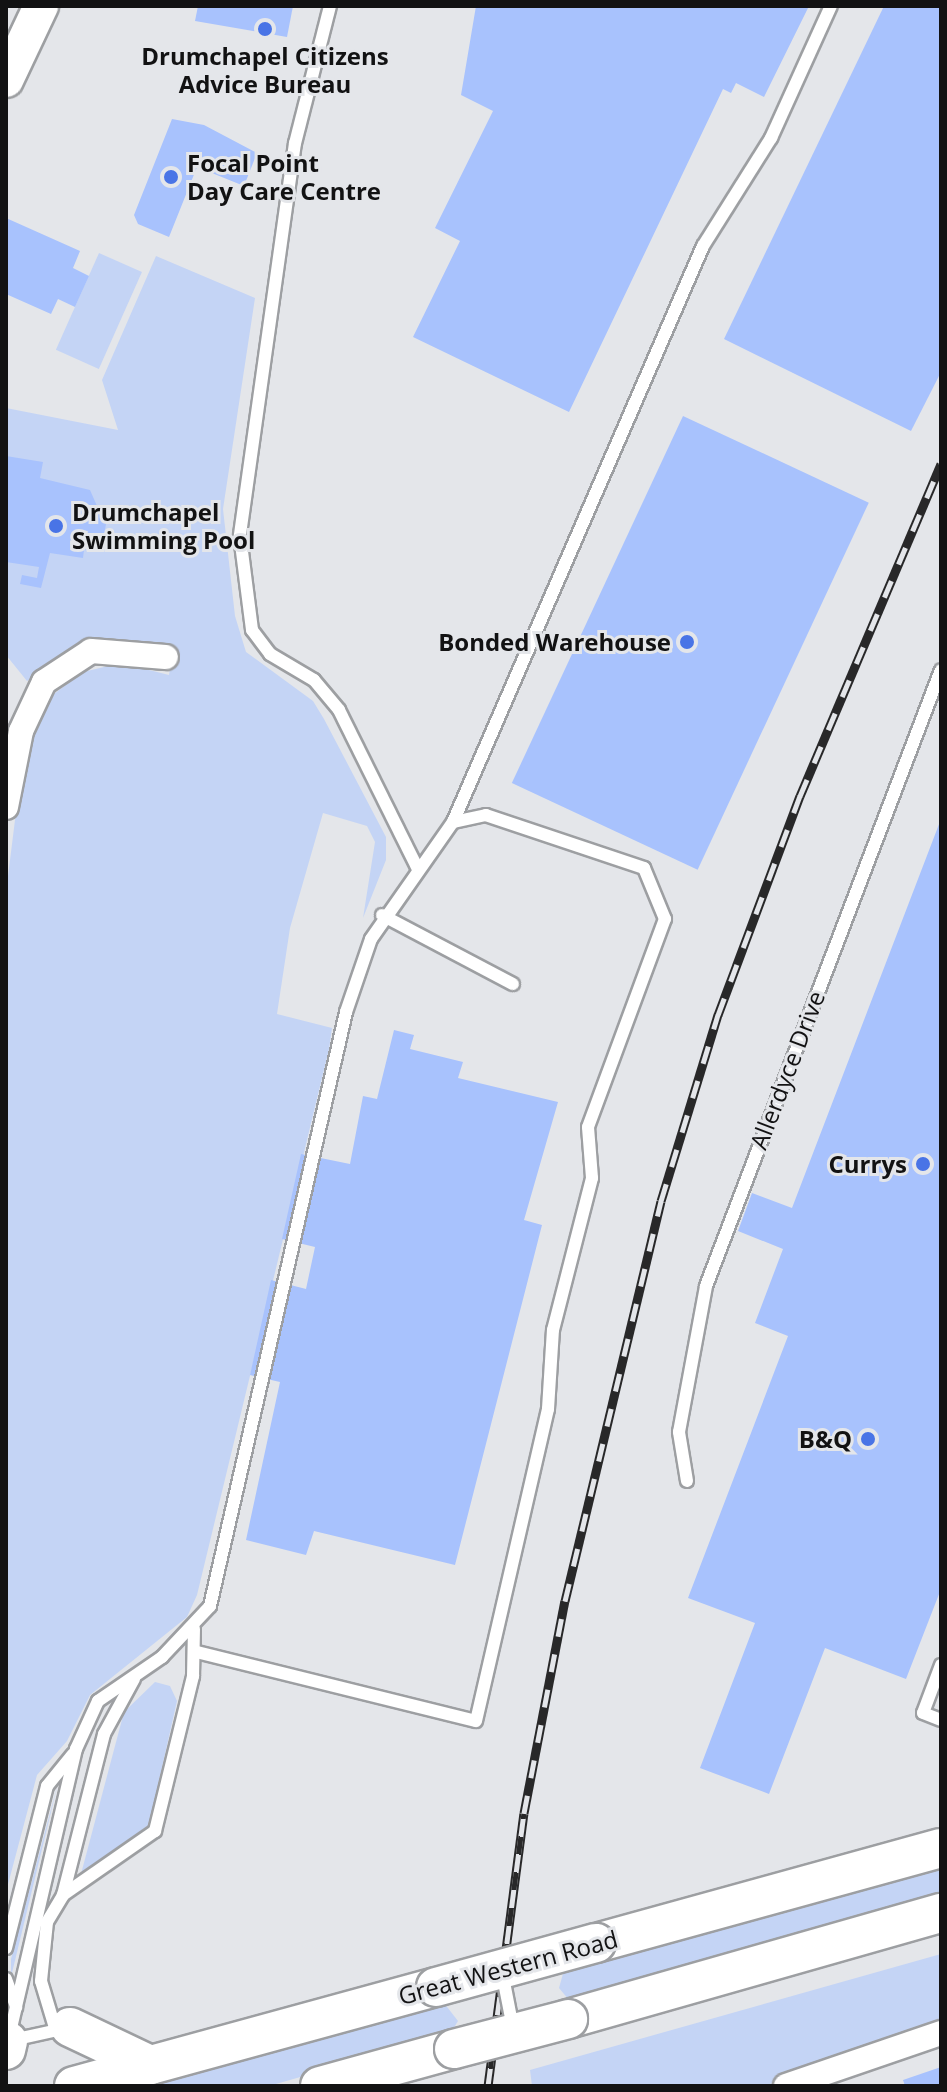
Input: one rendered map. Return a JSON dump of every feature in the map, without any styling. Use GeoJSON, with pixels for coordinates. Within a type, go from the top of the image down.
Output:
{"type":"FeatureCollection","features":[{"type":"Feature","properties":{"kind":"main road","name":"Great Western Road"},"geometry":{"type":"LineString","coordinates":[[71,2086],[941,1848]]}},
{"type":"Feature","properties":{"kind":"main road"},"geometry":{"type":"LineString","coordinates":[[320,2086],[941,1913]]}},
{"type":"Feature","properties":{"kind":"main road"},"geometry":{"type":"LineString","coordinates":[[59,2023],[150,2065]]}},
{"type":"Feature","properties":{"kind":"main road"},"geometry":{"type":"LineString","coordinates":[[59,2023],[71,2086]]}},
{"type":"Feature","properties":{"kind":"street"},"geometry":{"type":"LineString","coordinates":[[6,80],[41,6]]}},
{"type":"Feature","properties":{"kind":"street"},"geometry":{"type":"LineString","coordinates":[[6,807],[21,731],[44,682],[91,651],[166,657]]}},
{"type":"Feature","properties":{"kind":"street"},"geometry":{"type":"LineString","coordinates":[[786,2086],[941,2033]]}},
{"type":"Feature","properties":{"kind":"lane"},"geometry":{"type":"LineString","coordinates":[[330,6],[295,143],[240,536],[252,630],[270,654],[314,680],[339,710],[418,869]]}},
{"type":"Feature","properties":{"kind":"lane"},"geometry":{"type":"LineString","coordinates":[[10,2033],[76,1749],[98,1701],[136,1676],[194,1629],[210,1606],[257,1413],[346,1012],[382,915],[453,822],[703,246],[771,138],[831,6]]}},
{"type":"Feature","properties":{"kind":"lane","name":"Allerdyce Drive"},"geometry":{"type":"LineString","coordinates":[[687,1481],[679,1432],[706,1286],[941,670]]}},
{"type":"Feature","properties":{"kind":"lane"},"geometry":{"type":"LineString","coordinates":[[197,1652],[476,1721],[548,1409],[553,1330],[592,1178],[588,1127],[665,919],[644,868],[486,815],[453,822]]}},
{"type":"Feature","properties":{"kind":"lane"},"geometry":{"type":"LineString","coordinates":[[382,915],[513,984]]}},
{"type":"Feature","properties":{"kind":"lane"},"geometry":{"type":"LineString","coordinates":[[63,1895],[155,1831],[197,1652],[194,1629]]}},
{"type":"Feature","properties":{"kind":"lane"},"geometry":{"type":"LineString","coordinates":[[941,1665],[923,1713],[941,1720]]}},
{"type":"Feature","properties":{"kind":"lane"},"geometry":{"type":"LineString","coordinates":[[10,2033],[59,2023],[39,1953],[63,1895],[104,1734],[136,1676]]}},
{"type":"Feature","properties":{"kind":"lane"},"geometry":{"type":"LineString","coordinates":[[6,1948],[47,1786],[76,1749]]}},
{"type":"Feature","properties":{"kind":"lane"},"geometry":{"type":"LineString","coordinates":[[501,1969],[514,2033]]}},
{"type":"Feature","properties":{"kind":"lane"},"geometry":{"type":"LineString","coordinates":[[6,1979],[10,2033]]}},
{"type":"Feature","properties":{"kind":"shaded area"},"geometry":{"type":"Polygon","coordinates":[[[99,253],[142,272],[99,369],[56,350],[99,253]]]}},
{"type":"Feature","properties":{"kind":"shaded area"},"geometry":{"type":"Polygon","coordinates":[[[156,256],[255,298],[223,509],[235,616],[246,652],[313,701],[386,837],[386,860],[363,918],[375,842],[367,826],[323,813],[290,928],[277,1014],[332,1028],[329,1049],[197,1595],[187,1617],[90,1695],[67,1741],[37,1775],[6,1892],[6,892],[15,820],[30,731],[46,700],[83,672],[121,663],[169,675],[173,649],[91,641],[27,681],[6,655],[6,408],[118,430],[102,380],[156,256]]]}},
{"type":"Feature","properties":{"kind":"shaded area"},"geometry":{"type":"Polygon","coordinates":[[[155,1682],[170,1686],[177,1701],[149,1825],[81,1874],[124,1712],[155,1682]]]}},
{"type":"Feature","properties":{"kind":"shaded area"},"geometry":{"type":"Polygon","coordinates":[[[58,1783],[11,1977],[11,1959],[58,1783]]]}},
{"type":"Feature","properties":{"kind":"shaded area"},"geometry":{"type":"Polygon","coordinates":[[[941,1865],[941,1902],[569,2000],[559,1988],[564,1970],[941,1865]]]}},
{"type":"Feature","properties":{"kind":"shaded area"},"geometry":{"type":"Polygon","coordinates":[[[941,1954],[941,2026],[764,2086],[532,2086],[530,2070],[941,1954]]]}},
{"type":"Feature","properties":{"kind":"shaded area"},"geometry":{"type":"Polygon","coordinates":[[[444,2003],[458,2021],[450,2034],[269,2086],[122,2086],[444,2003]]]}},
{"type":"Feature","properties":{"kind":"building","name":"Drumchapel Citizens Advice Bureau"},"geometry":{"type":"Polygon","coordinates":[[[198,6],[293,6],[287,37],[195,21],[198,6]]]}},
{"type":"Feature","properties":{"kind":"building"},"geometry":{"type":"Polygon","coordinates":[[[476,6],[809,6],[764,97],[736,83],[731,93],[723,89],[569,412],[413,337],[460,241],[435,228],[493,111],[461,95],[476,6]]]}},
{"type":"Feature","properties":{"kind":"building"},"geometry":{"type":"Polygon","coordinates":[[[884,6],[941,6],[941,372],[911,431],[724,339],[884,6]]]}},
{"type":"Feature","properties":{"kind":"building","name":"Focal Point Day Care Centre"},"geometry":{"type":"Polygon","coordinates":[[[172,119],[204,125],[257,153],[244,186],[197,167],[169,237],[138,224],[134,215],[172,119]]]}},
{"type":"Feature","properties":{"kind":"building"},"geometry":{"type":"Polygon","coordinates":[[[6,218],[80,251],[73,268],[89,276],[75,307],[58,299],[51,314],[6,294],[6,218]]]}},
{"type":"Feature","properties":{"kind":"building","name":"Bonded Warehouse"},"geometry":{"type":"Polygon","coordinates":[[[683,416],[869,503],[698,870],[512,783],[683,416]]]}},
{"type":"Feature","properties":{"kind":"building","name":"Drumchapel Swimming Pool"},"geometry":{"type":"Polygon","coordinates":[[[6,456],[43,462],[40,478],[90,490],[97,506],[109,508],[102,546],[84,550],[83,558],[50,553],[41,588],[20,584],[22,575],[37,578],[39,567],[6,562],[6,456]]]}},
{"type":"Feature","properties":{"kind":"building"},"geometry":{"type":"Polygon","coordinates":[[[941,819],[941,1589],[906,1679],[825,1648],[769,1794],[700,1768],[755,1623],[688,1598],[788,1336],[755,1323],[783,1249],[738,1231],[752,1193],[792,1208],[941,819]]]}},
{"type":"Feature","properties":{"kind":"building"},"geometry":{"type":"Polygon","coordinates":[[[394,1030],[414,1035],[410,1049],[463,1062],[458,1078],[558,1102],[524,1220],[542,1225],[455,1565],[314,1531],[306,1555],[246,1540],[280,1382],[250,1375],[271,1280],[306,1289],[315,1247],[282,1239],[301,1154],[350,1164],[363,1096],[377,1099],[394,1030]]]}},
{"type":"Feature","properties":{"kind":"building"},"geometry":{"type":"Polygon","coordinates":[[[941,2067],[941,2086],[905,2086],[903,2080],[941,2067]]]}},
{"type":"Feature","properties":{"kind":"railway"},"geometry":{"type":"LineString","coordinates":[[488,2086],[524,1813],[565,1601],[661,1201],[718,1015],[800,796],[941,464]]}},
{"type":"Feature","properties":{"kind":"place","name":"Drumchapel Citizens Advice Bureau"},"geometry":{"type":"Point","coordinates":[265,29]}},
{"type":"Feature","properties":{"kind":"place","name":"Focal Point Day Care Centre"},"geometry":{"type":"Point","coordinates":[171,177]}},
{"type":"Feature","properties":{"kind":"place","name":"Drumchapel Swimming Pool"},"geometry":{"type":"Point","coordinates":[56,526]}},
{"type":"Feature","properties":{"kind":"place","name":"Bonded Warehouse"},"geometry":{"type":"Point","coordinates":[687,642]}},
{"type":"Feature","properties":{"kind":"place","name":"Currys"},"geometry":{"type":"Point","coordinates":[923,1164]}},
{"type":"Feature","properties":{"kind":"place","name":"B&Q"},"geometry":{"type":"Point","coordinates":[868,1439]}}]}
